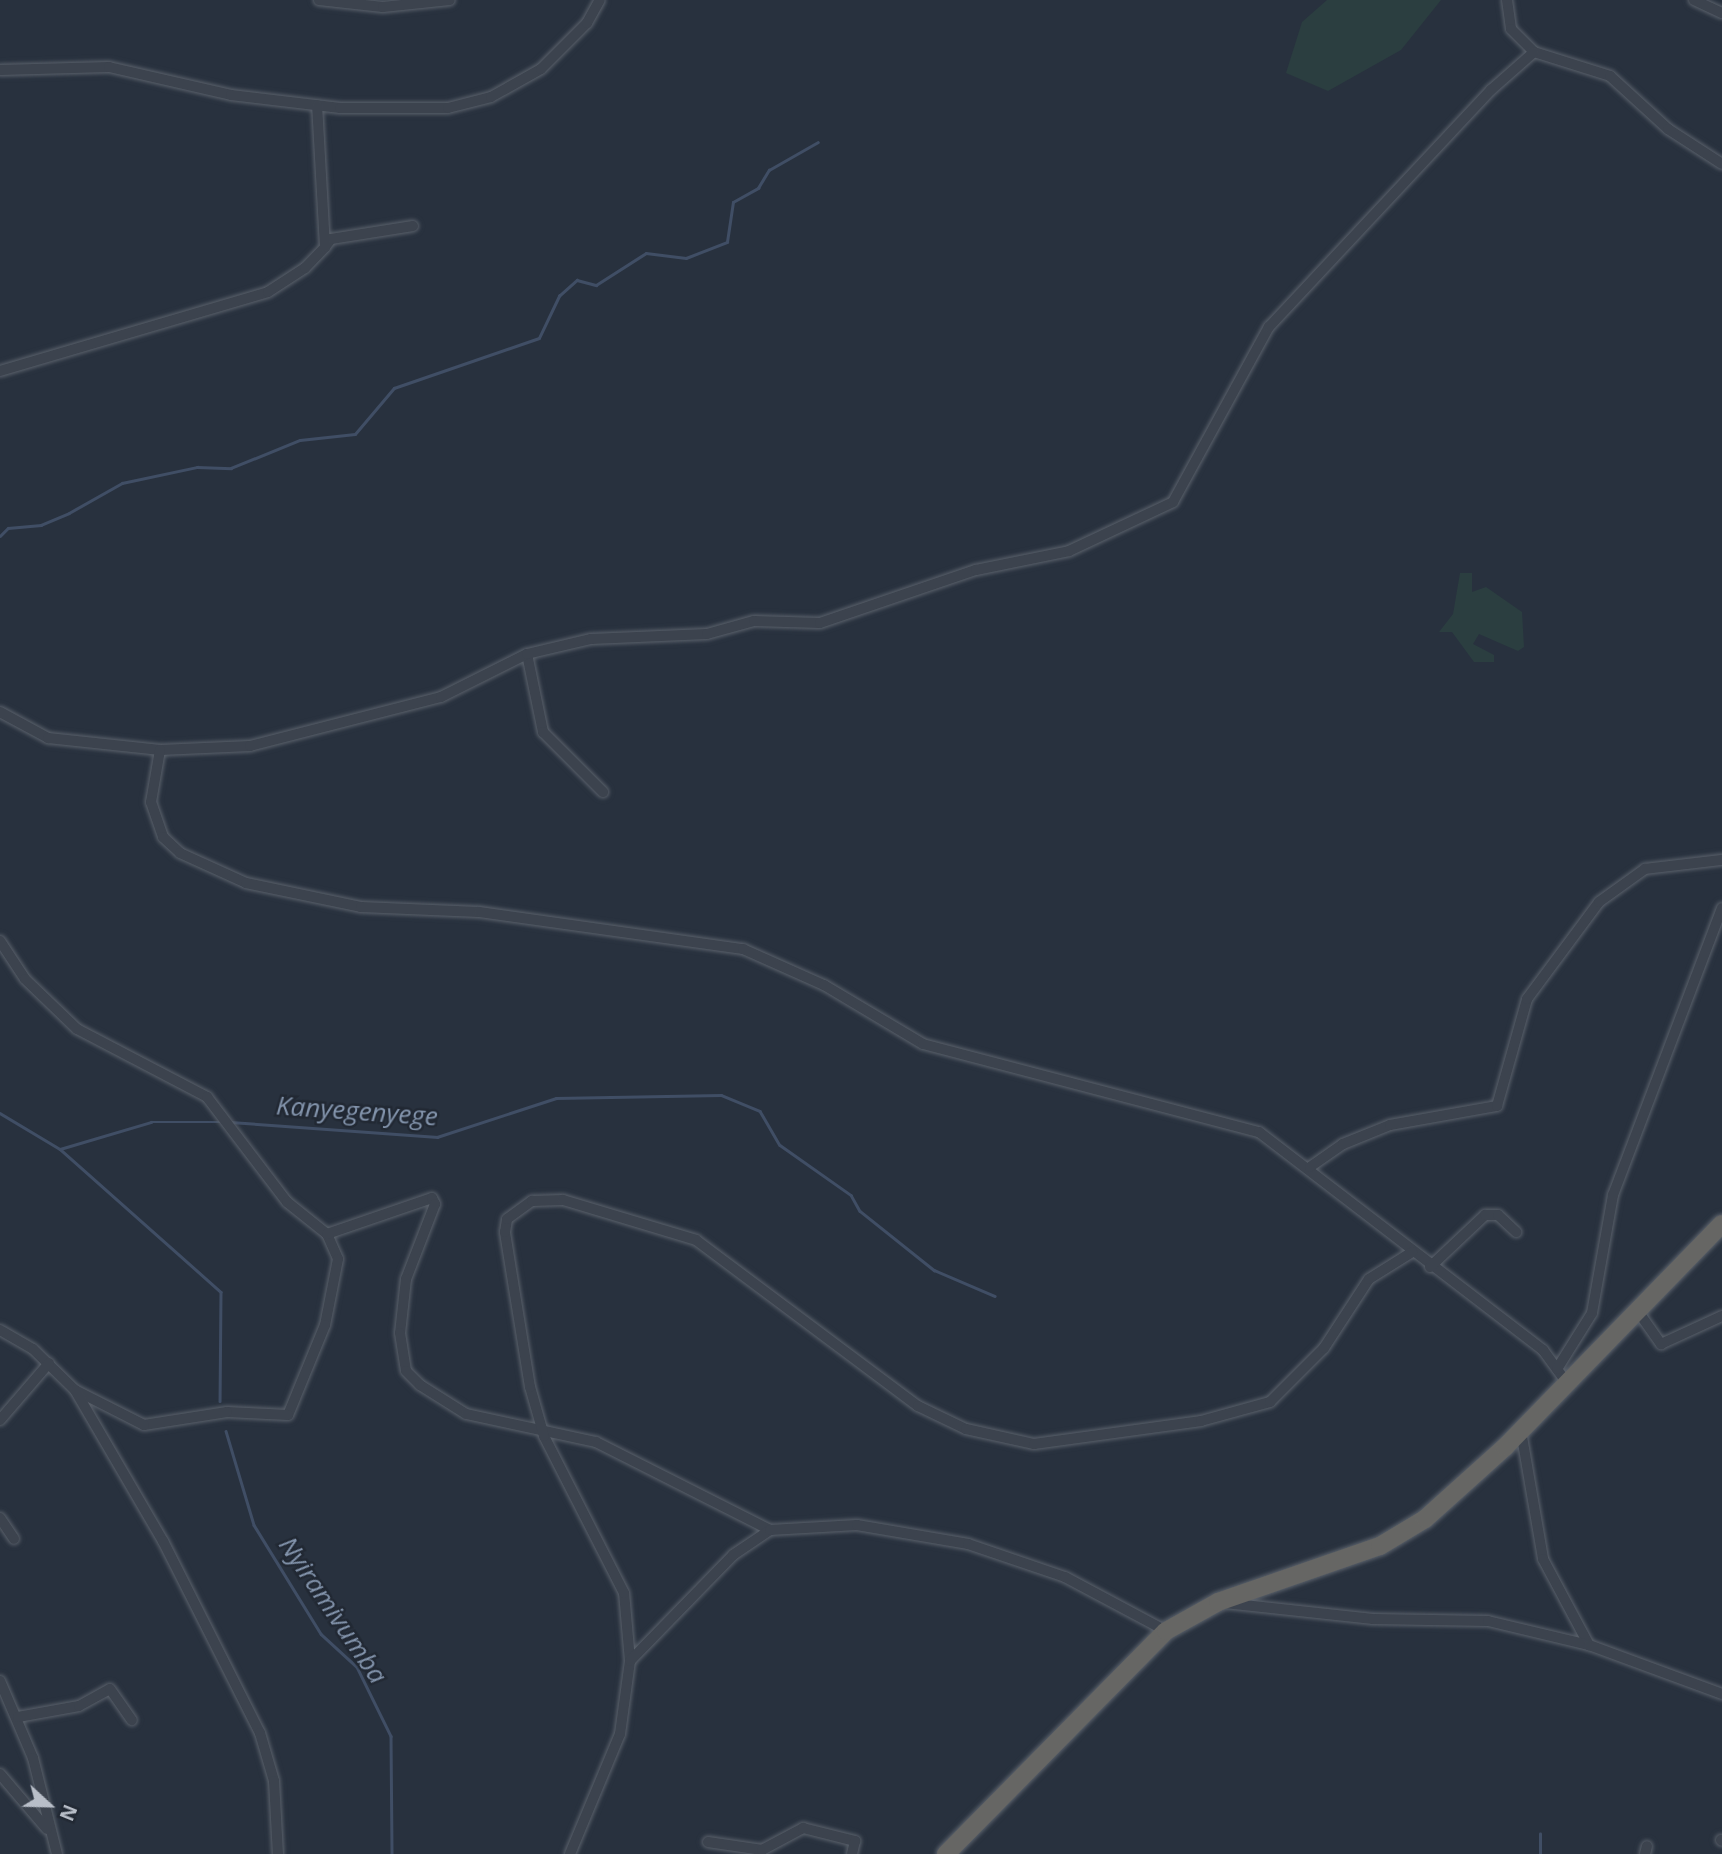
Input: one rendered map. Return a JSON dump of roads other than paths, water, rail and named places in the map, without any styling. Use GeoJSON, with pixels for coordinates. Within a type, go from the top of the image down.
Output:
{"type":"FeatureCollection","features":[{"type":"Feature","properties":{"kind":"highway"},"geometry":{"type":"LineString","coordinates":[[946,1854],[1095,1696],[1166,1631],[1218,1602],[1345,1560],[1404,1532],[1521,1430],[1562,1376],[1636,1310],[1722,1224]]}},
{"type":"Feature","properties":{"kind":"street"},"geometry":{"type":"LineString","coordinates":[[319,0],[383,7],[450,0]]}},
{"type":"Feature","properties":{"kind":"street"},"geometry":{"type":"LineString","coordinates":[[0,70],[109,66],[231,95],[317,105],[448,108],[482,100],[559,55],[600,0]]}},
{"type":"Feature","properties":{"kind":"street"},"geometry":{"type":"LineString","coordinates":[[1507,0],[1511,29],[1534,52],[1610,76],[1677,136],[1722,164]]}},
{"type":"Feature","properties":{"kind":"street"},"geometry":{"type":"LineString","coordinates":[[1693,0],[1722,13]]}},
{"type":"Feature","properties":{"kind":"street"},"geometry":{"type":"LineString","coordinates":[[0,712],[48,738],[160,750],[267,743],[441,697],[527,654],[615,635],[708,634],[754,621],[804,624],[851,616],[976,570],[1043,561],[1173,502],[1269,327],[1491,90],[1534,52]]}},
{"type":"Feature","properties":{"kind":"street"},"geometry":{"type":"LineString","coordinates":[[317,105],[325,247]]}},
{"type":"Feature","properties":{"kind":"street"},"geometry":{"type":"LineString","coordinates":[[0,371],[268,292],[325,247],[331,239],[412,226]]}},
{"type":"Feature","properties":{"kind":"street"},"geometry":{"type":"LineString","coordinates":[[527,654],[543,732],[603,792]]}},
{"type":"Feature","properties":{"kind":"street"},"geometry":{"type":"LineString","coordinates":[[160,750],[151,802],[163,837],[180,853],[246,883],[360,907],[480,912],[743,949],[824,985],[923,1044],[1137,1104],[1244,1126],[1310,1167],[1430,1267],[1543,1350],[1562,1376],[1592,1313],[1613,1195],[1722,908]]}},
{"type":"Feature","properties":{"kind":"street"},"geometry":{"type":"LineString","coordinates":[[1310,1167],[1378,1129],[1497,1106],[1527,999],[1599,902],[1645,869],[1722,860]]}},
{"type":"Feature","properties":{"kind":"street"},"geometry":{"type":"LineString","coordinates":[[0,942],[25,979],[77,1029],[207,1097],[287,1202],[327,1234],[338,1259],[338,1283],[288,1415],[227,1412],[144,1425],[75,1390]]}},
{"type":"Feature","properties":{"kind":"street"},"geometry":{"type":"LineString","coordinates":[[327,1234],[432,1198],[435,1204],[406,1279],[400,1333],[406,1371],[443,1404],[466,1414],[540,1427],[596,1442],[770,1530],[857,1525],[968,1544],[1065,1577],[1166,1631]]}},
{"type":"Feature","properties":{"kind":"street"},"geometry":{"type":"LineString","coordinates":[[570,1854],[620,1734],[630,1661],[624,1593],[540,1427],[505,1232],[512,1214],[536,1200],[563,1200],[696,1240],[918,1406],[966,1429],[1034,1444],[1201,1421],[1270,1402],[1324,1348],[1369,1279],[1412,1252]]}},
{"type":"Feature","properties":{"kind":"street"},"geometry":{"type":"LineString","coordinates":[[1430,1267],[1485,1215],[1498,1215],[1516,1232]]}},
{"type":"Feature","properties":{"kind":"street"},"geometry":{"type":"LineString","coordinates":[[1636,1310],[1661,1344],[1722,1317]]}},
{"type":"Feature","properties":{"kind":"street"},"geometry":{"type":"LineString","coordinates":[[0,1330],[49,1363],[75,1390],[163,1541],[255,1721],[274,1782],[278,1854]]}},
{"type":"Feature","properties":{"kind":"street"},"geometry":{"type":"LineString","coordinates":[[0,1420],[49,1363]]}},
{"type":"Feature","properties":{"kind":"street"},"geometry":{"type":"LineString","coordinates":[[1521,1430],[1543,1559],[1589,1645]]}},
{"type":"Feature","properties":{"kind":"street"},"geometry":{"type":"LineString","coordinates":[[0,1518],[14,1539]]}},
{"type":"Feature","properties":{"kind":"street"},"geometry":{"type":"LineString","coordinates":[[630,1661],[733,1555],[770,1530]]}},
{"type":"Feature","properties":{"kind":"street"},"geometry":{"type":"LineString","coordinates":[[1218,1602],[1373,1619],[1464,1616],[1589,1645],[1722,1694]]}},
{"type":"Feature","properties":{"kind":"street"},"geometry":{"type":"LineString","coordinates":[[0,1681],[18,1717],[57,1854]]}},
{"type":"Feature","properties":{"kind":"street"},"geometry":{"type":"LineString","coordinates":[[18,1717],[79,1706],[110,1689],[132,1720]]}},
{"type":"Feature","properties":{"kind":"street"},"geometry":{"type":"LineString","coordinates":[[0,1774],[50,1832]]}},
{"type":"Feature","properties":{"kind":"street"},"geometry":{"type":"LineString","coordinates":[[708,1842],[762,1850],[803,1828],[855,1841],[852,1854]]}},
{"type":"Feature","properties":{"kind":"waterway"},"geometry":{"type":"LineString","coordinates":[[0,536],[8,528],[41,525],[69,513],[122,483],[197,467],[231,468],[300,440],[355,434],[394,388],[539,338],[559,296],[577,280],[596,285],[646,253],[686,258],[727,242],[733,202],[758,188],[769,170],[818,142]]}},
{"type":"Feature","properties":{"kind":"waterway","name":"Kanyegenyege"},"geometry":{"type":"LineString","coordinates":[[230,1122],[437,1137],[556,1098],[721,1095],[760,1111],[780,1145],[851,1195],[860,1211],[934,1270],[995,1296]]}},
{"type":"Feature","properties":{"kind":"waterway","name":"Nyiramivumba"},"geometry":{"type":"LineString","coordinates":[[0,1113],[60,1149],[221,1292],[220,1401]]}},
{"type":"Feature","properties":{"kind":"waterway","name":"Kanyegenyege"},"geometry":{"type":"LineString","coordinates":[[60,1149],[151,1122],[223,1122]]}},
{"type":"Feature","properties":{"kind":"waterway","name":"Nyiramivumba"},"geometry":{"type":"LineString","coordinates":[[226,1431],[254,1525],[321,1634],[357,1667],[391,1736],[392,1854]]}},
{"type":"Feature","properties":{"kind":"waterway"},"geometry":{"type":"LineString","coordinates":[[1540,1834],[1540,1854]]}}]}
